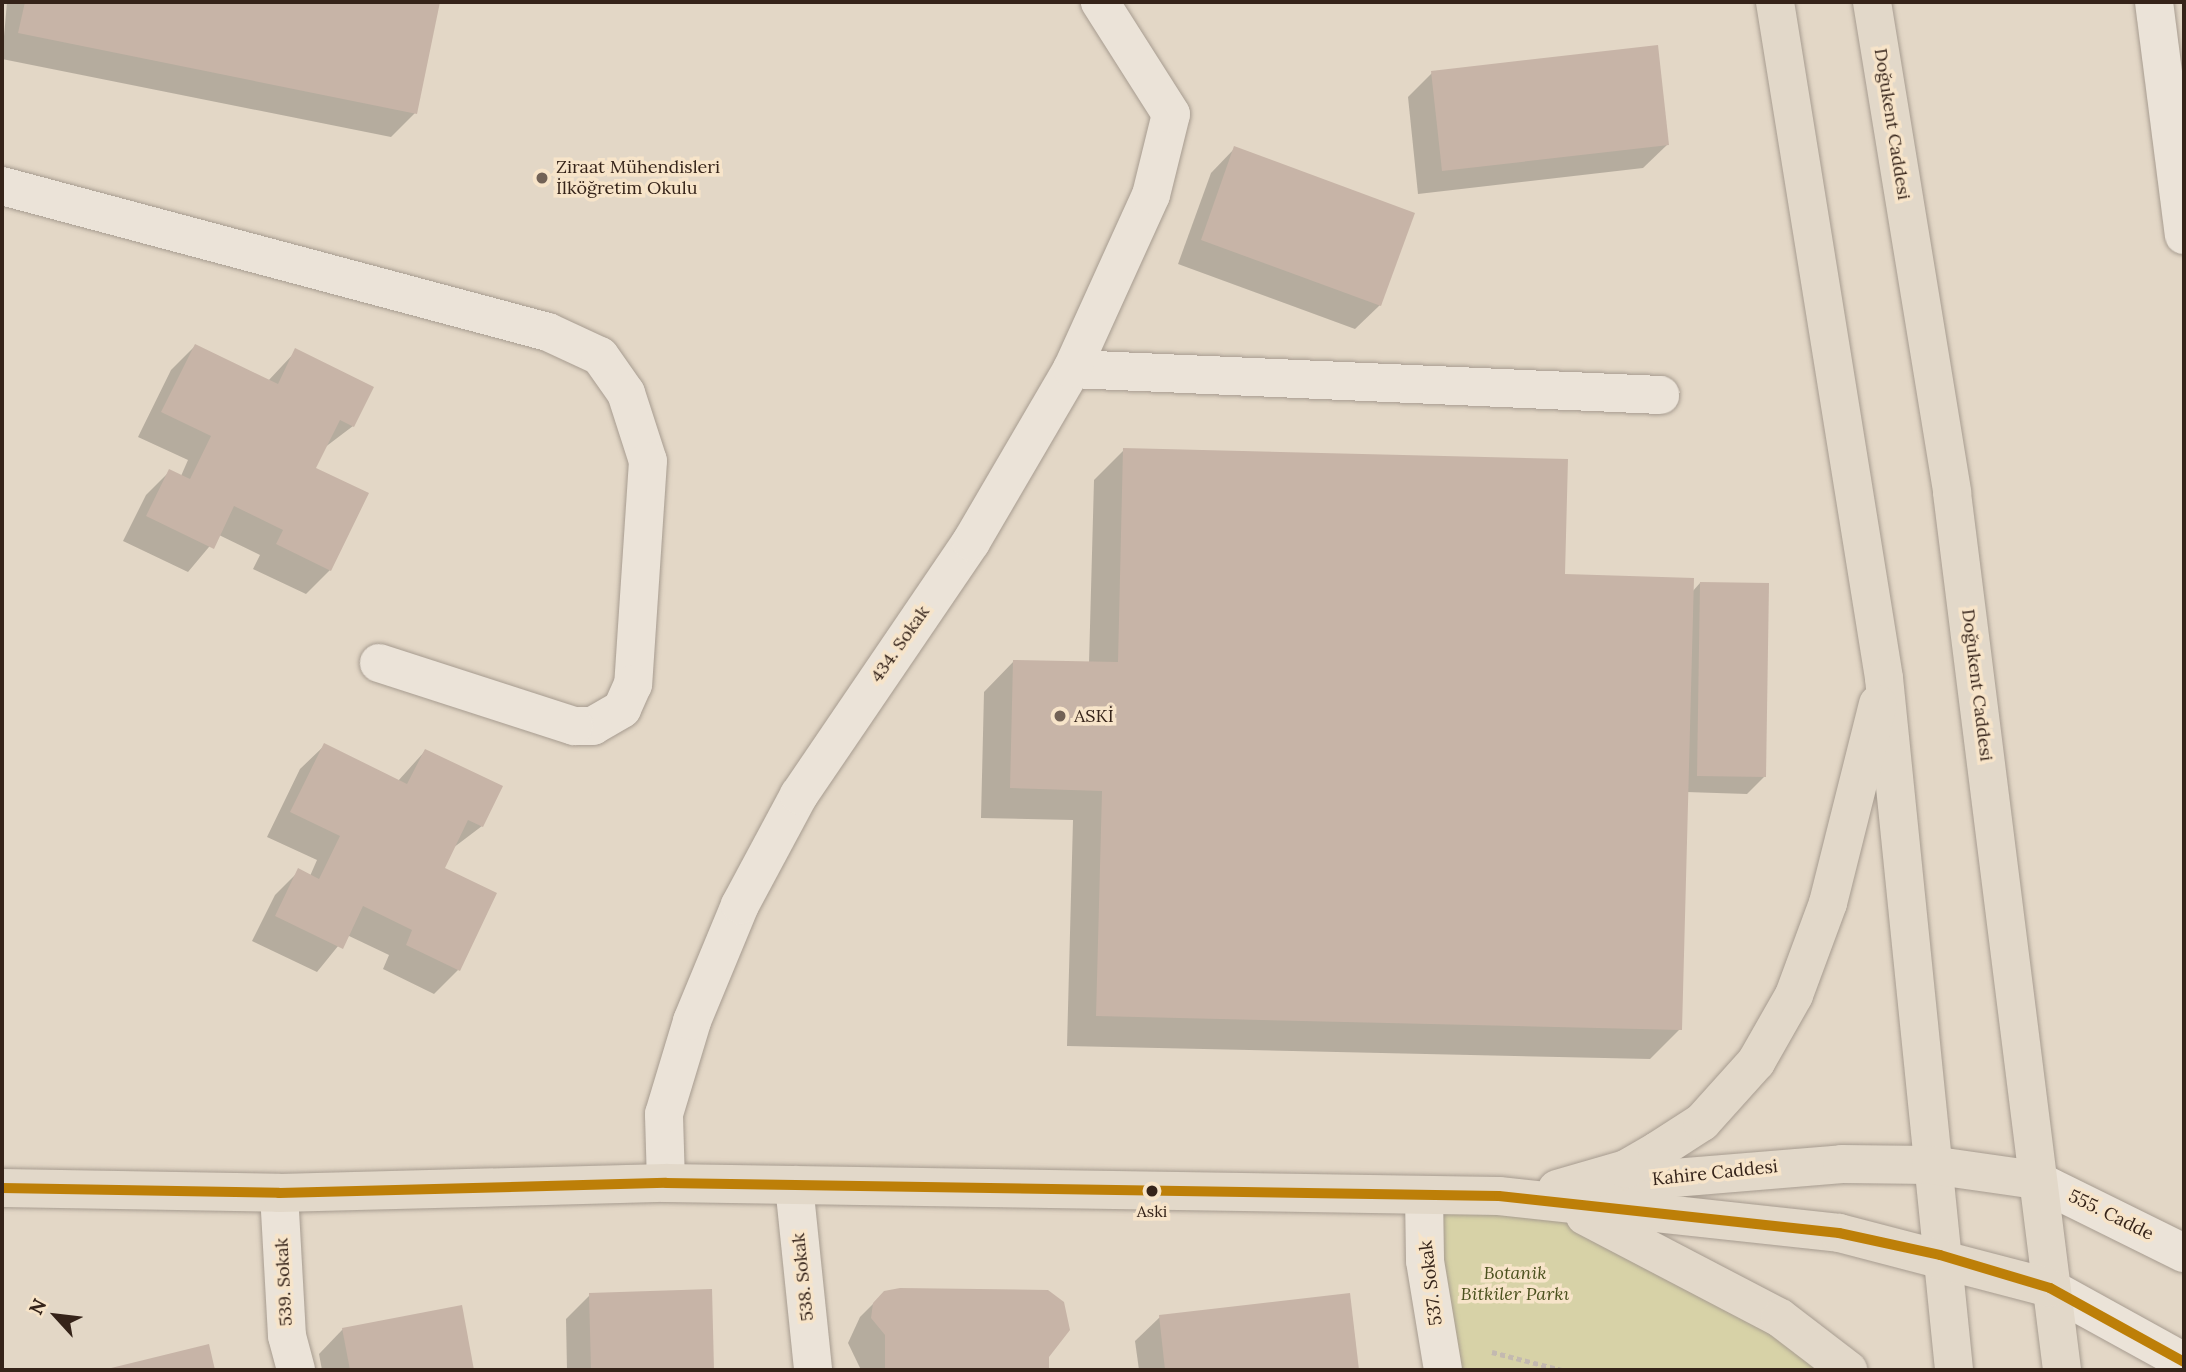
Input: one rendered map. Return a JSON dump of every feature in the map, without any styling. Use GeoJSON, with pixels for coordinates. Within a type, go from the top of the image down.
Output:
{"type":"FeatureCollection","features":[{"type":"Feature","properties":{"kind":"main road"},"geometry":{"type":"LineString","coordinates":[[1775,2],[1884,678],[1940,1255],[1954,1370]]}},
{"type":"Feature","properties":{"kind":"main road","name":"Doğukent Caddesi"},"geometry":{"type":"LineString","coordinates":[[1872,2],[1952,493],[2036,1180],[2062,1370]]}},
{"type":"Feature","properties":{"kind":"main road"},"geometry":{"type":"LineString","coordinates":[[1557,1196],[1626,1169],[1702,1122],[1756,1062],[1794,995],[1828,903],[1884,678]]}},
{"type":"Feature","properties":{"kind":"main road","name":"Kahire Caddesi"},"geometry":{"type":"LineString","coordinates":[[1557,1196],[1779,1166],[1931,1164],[2036,1180]]}},
{"type":"Feature","properties":{"kind":"main road","name":"Kahire Caddesi"},"geometry":{"type":"LineString","coordinates":[[2,1188],[103,1193],[279,1193],[666,1183],[1557,1196],[1839,1233],[1940,1255],[2050,1288]]}},
{"type":"Feature","properties":{"kind":"main road","name":"Kahire Caddesi"},"geometry":{"type":"LineString","coordinates":[[2,1212],[103,1193]]}},
{"type":"Feature","properties":{"kind":"main road"},"geometry":{"type":"LineString","coordinates":[[1557,1196],[1780,1318],[1848,1370]]}},
{"type":"Feature","properties":{"kind":"street","name":"434. Sokak"},"geometry":{"type":"LineString","coordinates":[[666,1183],[664,1114],[692,1021],[740,905],[799,795],[971,542],[1072,369],[1151,195],[1171,114],[1100,2]]}},
{"type":"Feature","properties":{"kind":"street"},"geometry":{"type":"LineString","coordinates":[[2154,2],[2184,235]]}},
{"type":"Feature","properties":{"kind":"street"},"geometry":{"type":"LineString","coordinates":[[2,186],[548,332],[600,356],[626,393],[648,461],[633,684],[622,709],[593,726],[574,726],[379,663]]}},
{"type":"Feature","properties":{"kind":"street"},"geometry":{"type":"LineString","coordinates":[[1072,369],[1660,395]]}},
{"type":"Feature","properties":{"kind":"street","name":"555. Cadde"},"geometry":{"type":"LineString","coordinates":[[2036,1180],[2184,1253]]}},
{"type":"Feature","properties":{"kind":"street","name":"538. Sokak"},"geometry":{"type":"LineString","coordinates":[[794,1185],[813,1370]]}},
{"type":"Feature","properties":{"kind":"street","name":"539. Sokak"},"geometry":{"type":"LineString","coordinates":[[279,1193],[287,1336],[296,1370]]}},
{"type":"Feature","properties":{"kind":"street","name":"537. Sokak"},"geometry":{"type":"LineString","coordinates":[[1424,1195],[1425,1261],[1440,1354]]}},
{"type":"Feature","properties":{"kind":"street"},"geometry":{"type":"LineString","coordinates":[[2050,1288],[2184,1362]]}},
{"type":"Feature","properties":{"kind":"path"},"geometry":{"type":"LineString","coordinates":[[1440,1354],[1562,1370]]}},
{"type":"Feature","properties":{"kind":"green space","name":"Botanik Bitkiler Parkı"},"geometry":{"type":"Polygon","coordinates":[[[1424,1195],[1557,1203],[1848,1370],[1443,1370],[1424,1195]]]}},
{"type":"Feature","properties":{"kind":"building"},"geometry":{"type":"Polygon","coordinates":[[[25,2],[440,2],[417,114],[18,33],[25,2]]]}},
{"type":"Feature","properties":{"kind":"building"},"geometry":{"type":"Polygon","coordinates":[[[1658,45],[1669,145],[1442,171],[1431,71],[1658,45]]]}},
{"type":"Feature","properties":{"kind":"building"},"geometry":{"type":"Polygon","coordinates":[[[1234,146],[1415,213],[1381,306],[1201,240],[1234,146]]]}},
{"type":"Feature","properties":{"kind":"building"},"geometry":{"type":"Polygon","coordinates":[[[195,344],[278,384],[295,348],[374,387],[354,427],[340,420],[316,468],[369,493],[331,571],[276,544],[283,530],[234,506],[214,549],[146,516],[169,469],[190,479],[211,436],[161,412],[195,344]]]}},
{"type":"Feature","properties":{"kind":"building"},"geometry":{"type":"Polygon","coordinates":[[[1123,448],[1568,459],[1565,574],[1694,578],[1682,1030],[1096,1016],[1102,791],[1010,788],[1013,660],[1118,662],[1123,448]]]}},
{"type":"Feature","properties":{"kind":"building"},"geometry":{"type":"Polygon","coordinates":[[[1700,582],[1769,583],[1766,777],[1697,776],[1700,582]]]}},
{"type":"Feature","properties":{"kind":"building"},"geometry":{"type":"Polygon","coordinates":[[[324,743],[407,784],[425,749],[503,786],[483,827],[468,820],[445,868],[497,893],[460,971],[406,945],[412,930],[363,906],[343,949],[275,916],[298,868],[319,879],[340,836],[290,812],[324,743]]]}},
{"type":"Feature","properties":{"kind":"building"},"geometry":{"type":"Polygon","coordinates":[[[900,1288],[1048,1290],[1064,1302],[1070,1330],[1049,1357],[1049,1370],[885,1370],[885,1335],[871,1318],[873,1303],[884,1291],[900,1288]]]}},
{"type":"Feature","properties":{"kind":"building"},"geometry":{"type":"Polygon","coordinates":[[[712,1289],[714,1370],[591,1370],[589,1293],[712,1289]]]}},
{"type":"Feature","properties":{"kind":"building"},"geometry":{"type":"Polygon","coordinates":[[[1350,1293],[1359,1370],[1165,1370],[1159,1315],[1350,1293]]]}},
{"type":"Feature","properties":{"kind":"building"},"geometry":{"type":"Polygon","coordinates":[[[462,1305],[474,1370],[350,1370],[342,1328],[462,1305]]]}},
{"type":"Feature","properties":{"kind":"building"},"geometry":{"type":"Polygon","coordinates":[[[209,1344],[215,1370],[107,1370],[107,1369],[209,1344]]]}},
{"type":"Feature","properties":{"kind":"transit line"},"geometry":{"type":"LineString","coordinates":[[2,1188],[279,1193],[666,1183],[1499,1196],[1839,1233],[1940,1255],[2050,1288],[2184,1362]]}},
{"type":"Feature","properties":{"kind":"place","name":"Ziraat Mühendisleri İlköğretim Okulu"},"geometry":{"type":"Point","coordinates":[542,178]}},
{"type":"Feature","properties":{"kind":"place","name":"ASKİ"},"geometry":{"type":"Point","coordinates":[1060,716]}},
{"type":"Feature","properties":{"kind":"place","name":"Aski"},"geometry":{"type":"Point","coordinates":[1152,1191]}}]}
